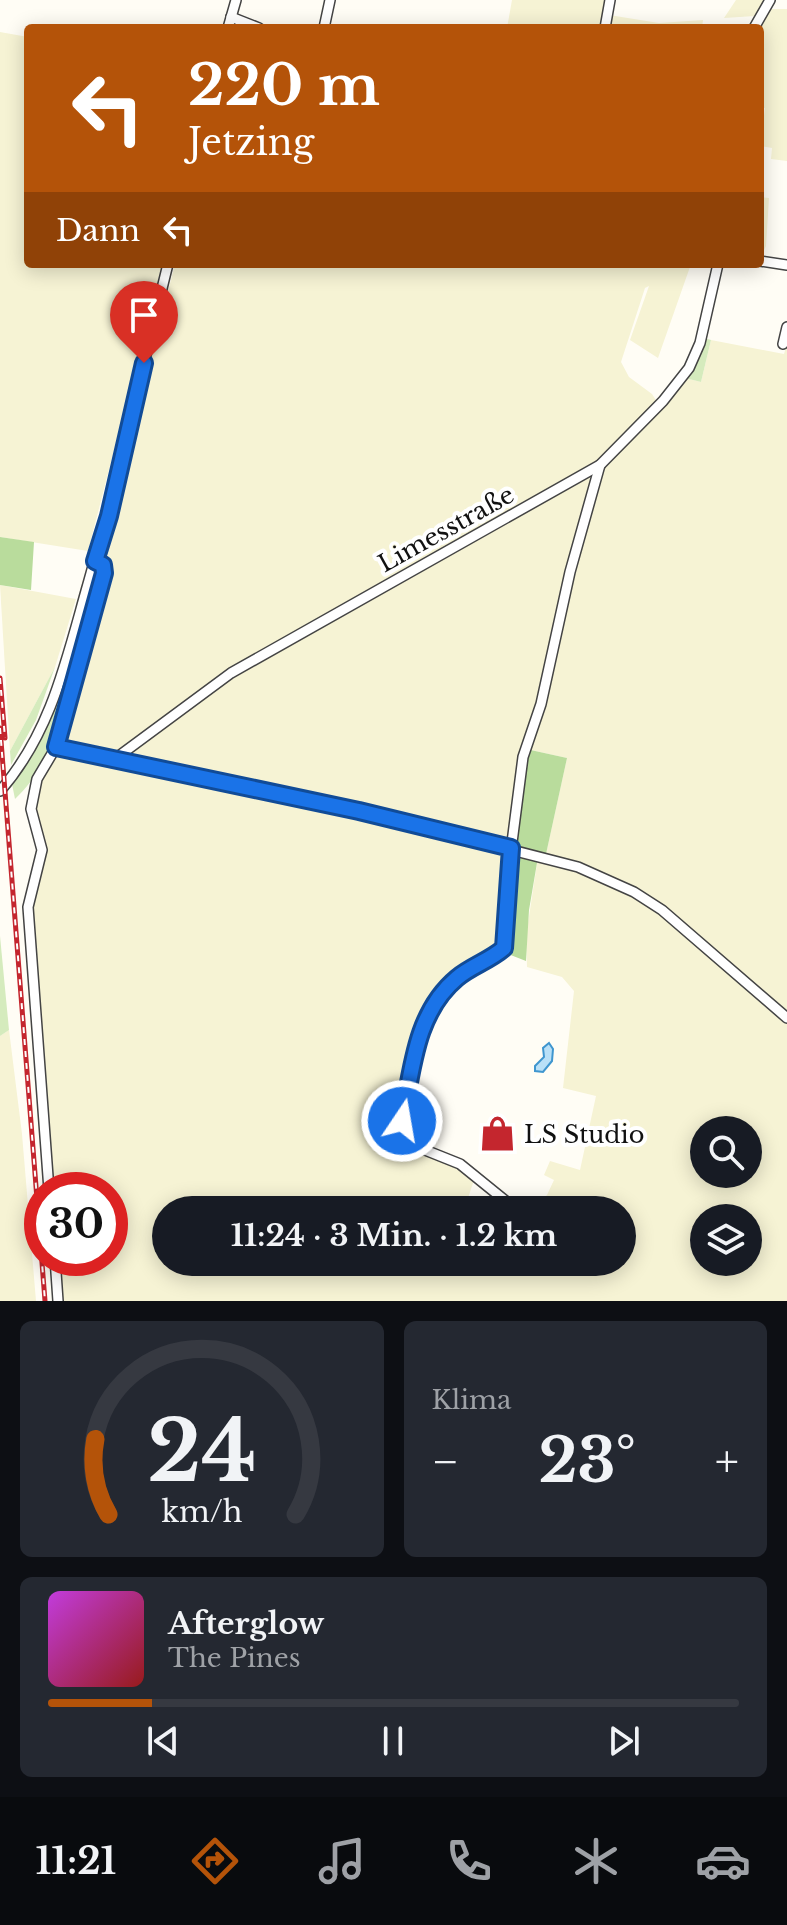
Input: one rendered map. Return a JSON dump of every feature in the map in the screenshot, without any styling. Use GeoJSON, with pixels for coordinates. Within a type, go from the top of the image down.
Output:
{"type":"FeatureCollection","features":[{"type":"Feature","properties":{"kind":"street"},"geometry":{"type":"LineString","coordinates":[[325,24],[330,0]]}},
{"type":"Feature","properties":{"kind":"street"},"geometry":{"type":"LineString","coordinates":[[606,24],[610,0]]}},
{"type":"Feature","properties":{"kind":"street"},"geometry":{"type":"LineString","coordinates":[[756,24],[770,0]]}},
{"type":"Feature","properties":{"kind":"street"},"geometry":{"type":"LineString","coordinates":[[231,23],[235,3]]}},
{"type":"Feature","properties":{"kind":"street"},"geometry":{"type":"LineString","coordinates":[[764,262],[787,265]]}},
{"type":"Feature","properties":{"kind":"street"},"geometry":{"type":"LineString","coordinates":[[0,791],[24,762],[45,722],[95,561],[99,531],[117,472],[167,268]]}},
{"type":"Feature","properties":{"kind":"street","name":"Limesstraße"},"geometry":{"type":"LineString","coordinates":[[112,761],[241,668],[600,465],[647,419],[689,368],[700,343],[717,268]]}},
{"type":"Feature","properties":{"kind":"street"},"geometry":{"type":"LineString","coordinates":[[783,344],[787,327]]}},
{"type":"Feature","properties":{"kind":"street"},"geometry":{"type":"LineString","coordinates":[[500,1196],[471,1172],[410,1144],[402,1134],[418,1044],[427,1014],[456,979],[504,948],[511,848],[523,757],[541,704],[570,572],[600,465]]}},
{"type":"Feature","properties":{"kind":"street"},"geometry":{"type":"LineString","coordinates":[[48,1172],[28,900],[42,856],[31,821],[33,794],[56,747],[104,573],[103,565],[95,561]]}},
{"type":"Feature","properties":{"kind":"street"},"geometry":{"type":"LineString","coordinates":[[56,747],[339,807],[578,867],[634,892],[691,932],[787,1018]]}},
{"type":"Feature","properties":{"kind":"street"},"geometry":{"type":"LineString","coordinates":[[56,1276],[58,1301]]}},
{"type":"Feature","properties":{"kind":"shaded area"},"geometry":{"type":"Polygon","coordinates":[[[512,0],[608,0],[604,24],[508,24],[512,0]]]}},
{"type":"Feature","properties":{"kind":"shaded area"},"geometry":{"type":"Polygon","coordinates":[[[736,0],[765,0],[755,16],[724,18],[736,0]]]}},
{"type":"Feature","properties":{"kind":"shaded area"},"geometry":{"type":"Polygon","coordinates":[[[766,9],[787,9],[787,161],[771,159],[772,148],[764,147],[764,24],[760,24],[766,9]]]}},
{"type":"Feature","properties":{"kind":"shaded area"},"geometry":{"type":"Polygon","coordinates":[[[609,15],[659,23],[703,20],[702,24],[608,24],[609,15]]]}},
{"type":"Feature","properties":{"kind":"shaded area"},"geometry":{"type":"Polygon","coordinates":[[[0,32],[24,36],[24,268],[161,268],[88,551],[0,537],[0,32]]]}},
{"type":"Feature","properties":{"kind":"shaded area"},"geometry":{"type":"Polygon","coordinates":[[[764,197],[769,198],[764,250],[764,197]]]}},
{"type":"Feature","properties":{"kind":"shaded area"},"geometry":{"type":"Polygon","coordinates":[[[174,268],[690,268],[658,358],[630,340],[649,286],[645,288],[621,362],[629,377],[652,394],[657,402],[605,458],[230,672],[108,756],[62,744],[62,737],[108,573],[105,555],[108,532],[116,513],[116,497],[174,268]]]}},
{"type":"Feature","properties":{"kind":"shaded area"},"geometry":{"type":"Polygon","coordinates":[[[711,340],[784,354],[787,344],[787,1015],[678,919],[579,865],[546,854],[567,758],[526,749],[572,572],[604,465],[685,378],[701,382],[711,340]]]}},
{"type":"Feature","properties":{"kind":"shaded area"},"geometry":{"type":"Polygon","coordinates":[[[594,473],[568,572],[507,844],[123,761],[120,755],[232,675],[594,473]]]}},
{"type":"Feature","properties":{"kind":"shaded area"},"geometry":{"type":"Polygon","coordinates":[[[0,585],[76,599],[55,667],[10,751],[0,585]]]}},
{"type":"Feature","properties":{"kind":"shaded area"},"geometry":{"type":"Polygon","coordinates":[[[55,753],[290,798],[503,850],[506,855],[500,946],[434,999],[398,1134],[405,1143],[475,1177],[469,1196],[152,1196],[152,1276],[636,1276],[636,1196],[546,1196],[554,1180],[544,1175],[550,1161],[580,1170],[596,1096],[563,1088],[574,991],[562,977],[527,967],[526,936],[538,857],[573,867],[647,903],[787,1021],[787,1301],[60,1301],[58,1276],[128,1276],[128,1172],[51,1172],[30,907],[44,857],[33,819],[36,789],[55,753]]]}},
{"type":"Feature","properties":{"kind":"shaded area"},"geometry":{"type":"Polygon","coordinates":[[[9,1030],[25,1172],[24,1276],[34,1276],[36,1301],[0,1301],[0,1036],[9,1030]]]}},
{"type":"Feature","properties":{"kind":"green space"},"geometry":{"type":"Polygon","coordinates":[[[704,338],[711,340],[701,382],[685,378],[704,338]]]}},
{"type":"Feature","properties":{"kind":"green space"},"geometry":{"type":"Polygon","coordinates":[[[0,537],[34,542],[31,590],[0,585],[0,537]]]}},
{"type":"Feature","properties":{"kind":"green space"},"geometry":{"type":"Polygon","coordinates":[[[70,661],[76,663],[55,736],[39,769],[15,799],[12,784],[48,726],[70,661]]]}},
{"type":"Feature","properties":{"kind":"green space"},"geometry":{"type":"Polygon","coordinates":[[[55,667],[36,720],[11,765],[10,751],[55,667]]]}},
{"type":"Feature","properties":{"kind":"green space"},"geometry":{"type":"Polygon","coordinates":[[[526,749],[567,758],[546,854],[516,846],[526,749]]]}},
{"type":"Feature","properties":{"kind":"green space"},"geometry":{"type":"Polygon","coordinates":[[[517,853],[538,857],[529,910],[526,961],[508,954],[517,853]]]}},
{"type":"Feature","properties":{"kind":"green space"},"geometry":{"type":"Polygon","coordinates":[[[0,936],[9,1030],[0,1036],[0,936]]]}},
{"type":"Feature","properties":{"kind":"water"},"geometry":{"type":"Polygon","coordinates":[[[549,1043],[553,1049],[552,1061],[543,1072],[535,1071],[535,1066],[544,1057],[543,1048],[549,1043]]]}},
{"type":"Feature","properties":{"kind":"railway"},"geometry":{"type":"LineString","coordinates":[[0,678],[5,738]]}},
{"type":"Feature","properties":{"kind":"railway"},"geometry":{"type":"LineString","coordinates":[[0,728],[45,1301]]}},
{"type":"Feature","properties":{"kind":"place","name":"LS Studio"},"geometry":{"type":"Point","coordinates":[498,1134]}},
{"type":"Feature","properties":{"kind":"route"},"geometry":{"type":"LineString","coordinates":[[144,363],[113,500],[95,561],[103,565],[104,573],[91,610],[56,747],[67,752],[359,811],[511,848],[504,948],[493,958],[461,975],[433,1003],[422,1027],[402,1121]]}}]}
